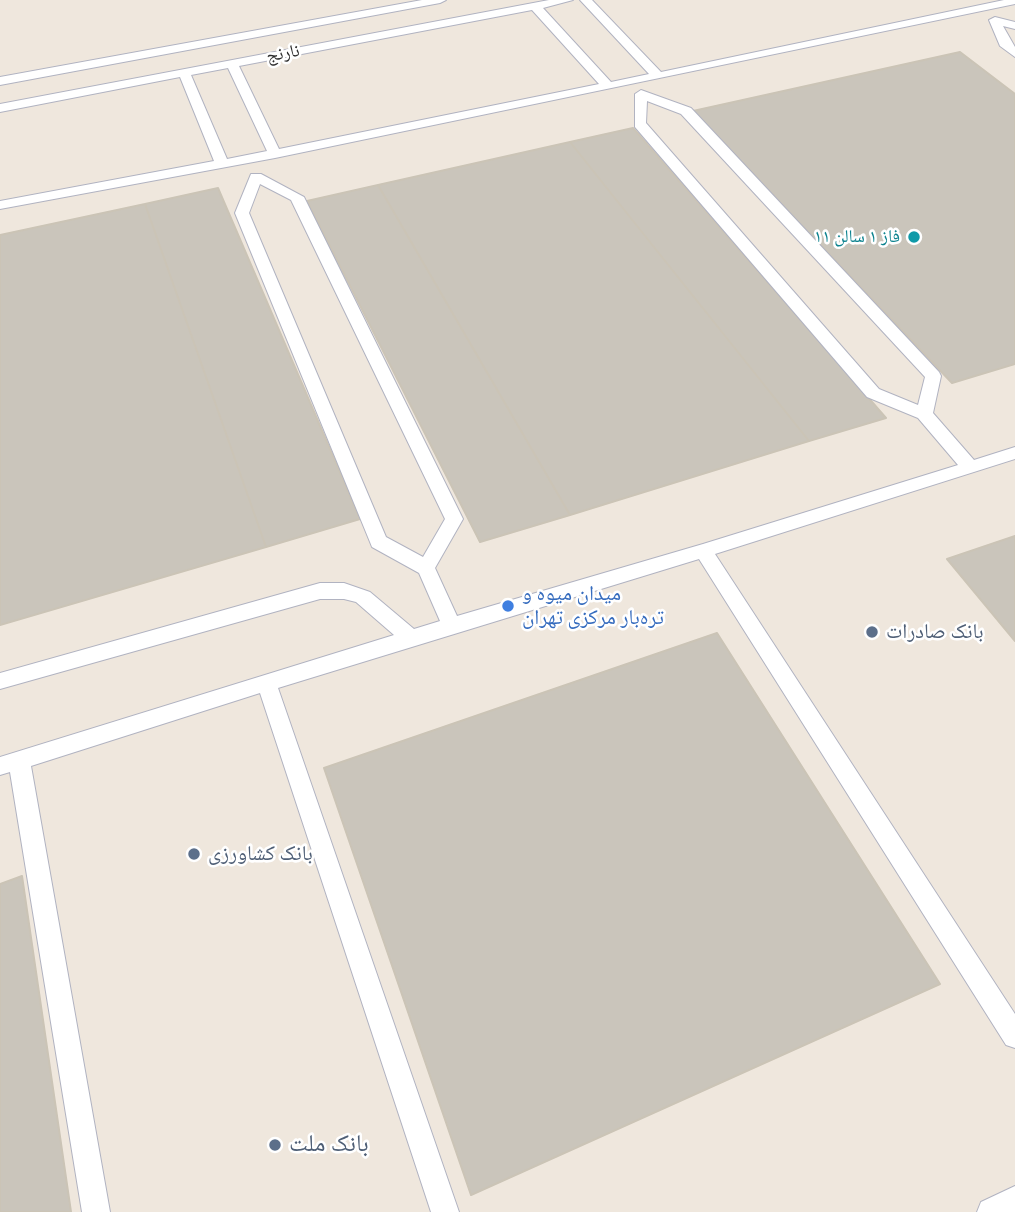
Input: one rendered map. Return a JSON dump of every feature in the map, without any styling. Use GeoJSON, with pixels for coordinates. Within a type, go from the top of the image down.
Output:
{"type":"FeatureCollection","features":[{"type":"Feature","properties":{"kind":"lane","name":"نارنج"},"geometry":{"type":"LineString","coordinates":[[0,81],[440,0]]}},
{"type":"Feature","properties":{"kind":"lane","name":"نارنج"},"geometry":{"type":"LineString","coordinates":[[0,108],[567,0]]}},
{"type":"Feature","properties":{"kind":"lane"},"geometry":{"type":"LineString","coordinates":[[586,0],[658,76]]}},
{"type":"Feature","properties":{"kind":"lane"},"geometry":{"type":"LineString","coordinates":[[942,0],[961,13]]}},
{"type":"Feature","properties":{"kind":"lane"},"geometry":{"type":"LineString","coordinates":[[0,205],[275,154],[631,82],[961,13],[1006,1]]}},
{"type":"Feature","properties":{"kind":"lane"},"geometry":{"type":"LineString","coordinates":[[535,6],[608,86]]}},
{"type":"Feature","properties":{"kind":"lane"},"geometry":{"type":"LineString","coordinates":[[979,9],[995,20],[1015,26]]}},
{"type":"Feature","properties":{"kind":"lane"},"geometry":{"type":"LineString","coordinates":[[995,20],[1006,46],[1015,53]]}},
{"type":"Feature","properties":{"kind":"lane"},"geometry":{"type":"LineString","coordinates":[[210,42],[227,65],[275,154]]}},
{"type":"Feature","properties":{"kind":"lane"},"geometry":{"type":"LineString","coordinates":[[184,73],[222,164]]}},
{"type":"Feature","properties":{"kind":"lane"},"geometry":{"type":"LineString","coordinates":[[631,82],[641,94],[686,111],[933,376],[923,415]]}},
{"type":"Feature","properties":{"kind":"lane"},"geometry":{"type":"LineString","coordinates":[[641,94],[640,124],[873,393],[923,415],[970,467]]}},
{"type":"Feature","properties":{"kind":"lane"},"geometry":{"type":"LineString","coordinates":[[248,159],[256,177],[297,197],[454,519],[426,568]]}},
{"type":"Feature","properties":{"kind":"lane"},"geometry":{"type":"LineString","coordinates":[[256,177],[242,213],[379,542],[426,568],[452,625]]}},
{"type":"Feature","properties":{"kind":"lane"},"geometry":{"type":"LineString","coordinates":[[96,1212],[10,763],[1015,453]]}},
{"type":"Feature","properties":{"kind":"lane"},"geometry":{"type":"LineString","coordinates":[[704,551],[1015,1036]]}},
{"type":"Feature","properties":{"kind":"lane"},"geometry":{"type":"LineString","coordinates":[[0,681],[320,591],[344,591],[363,597],[411,638]]}},
{"type":"Feature","properties":{"kind":"lane"},"geometry":{"type":"LineString","coordinates":[[267,684],[445,1212]]}},
{"type":"Feature","properties":{"kind":"lane"},"geometry":{"type":"LineString","coordinates":[[991,1212],[1015,1200]]}},
{"type":"Feature","properties":{"kind":"building","name":"فاز ۱ سالن ۱۱"},"geometry":{"type":"Polygon","coordinates":[[[960,52],[1015,94],[1015,364],[952,383],[693,111],[960,52]]]}},
{"type":"Feature","properties":{"kind":"building"},"geometry":{"type":"Polygon","coordinates":[[[633,128],[886,418],[809,441],[570,142],[633,128]]]}},
{"type":"Feature","properties":{"kind":"building"},"geometry":{"type":"Polygon","coordinates":[[[570,142],[809,441],[570,515],[378,185],[570,142]]]}},
{"type":"Feature","properties":{"kind":"building"},"geometry":{"type":"Polygon","coordinates":[[[378,185],[570,515],[480,542],[307,201],[378,185]]]}},
{"type":"Feature","properties":{"kind":"building"},"geometry":{"type":"Polygon","coordinates":[[[218,188],[360,519],[266,547],[145,204],[218,188]]]}},
{"type":"Feature","properties":{"kind":"building"},"geometry":{"type":"Polygon","coordinates":[[[145,204],[266,547],[0,625],[0,235],[145,204]]]}},
{"type":"Feature","properties":{"kind":"building"},"geometry":{"type":"Polygon","coordinates":[[[1015,536],[1015,641],[947,559],[1015,536]]]}},
{"type":"Feature","properties":{"kind":"building"},"geometry":{"type":"Polygon","coordinates":[[[717,633],[940,984],[471,1195],[324,768],[717,633]]]}},
{"type":"Feature","properties":{"kind":"building"},"geometry":{"type":"Polygon","coordinates":[[[22,876],[71,1212],[0,1212],[0,884],[22,876]]]}},
{"type":"Feature","properties":{"kind":"place","name":"فاز ۱ سالن ۱۱"},"geometry":{"type":"Point","coordinates":[914,237]}},
{"type":"Feature","properties":{"kind":"place","name":"میدان میوه و تره‌بار مرکزی تهران"},"geometry":{"type":"Point","coordinates":[508,606]}},
{"type":"Feature","properties":{"kind":"place","name":"بانک صادرات"},"geometry":{"type":"Point","coordinates":[872,632]}},
{"type":"Feature","properties":{"kind":"place","name":"بانک کشاورزی"},"geometry":{"type":"Point","coordinates":[194,854]}},
{"type":"Feature","properties":{"kind":"place","name":"بانک ملت"},"geometry":{"type":"Point","coordinates":[275,1145]}}]}
